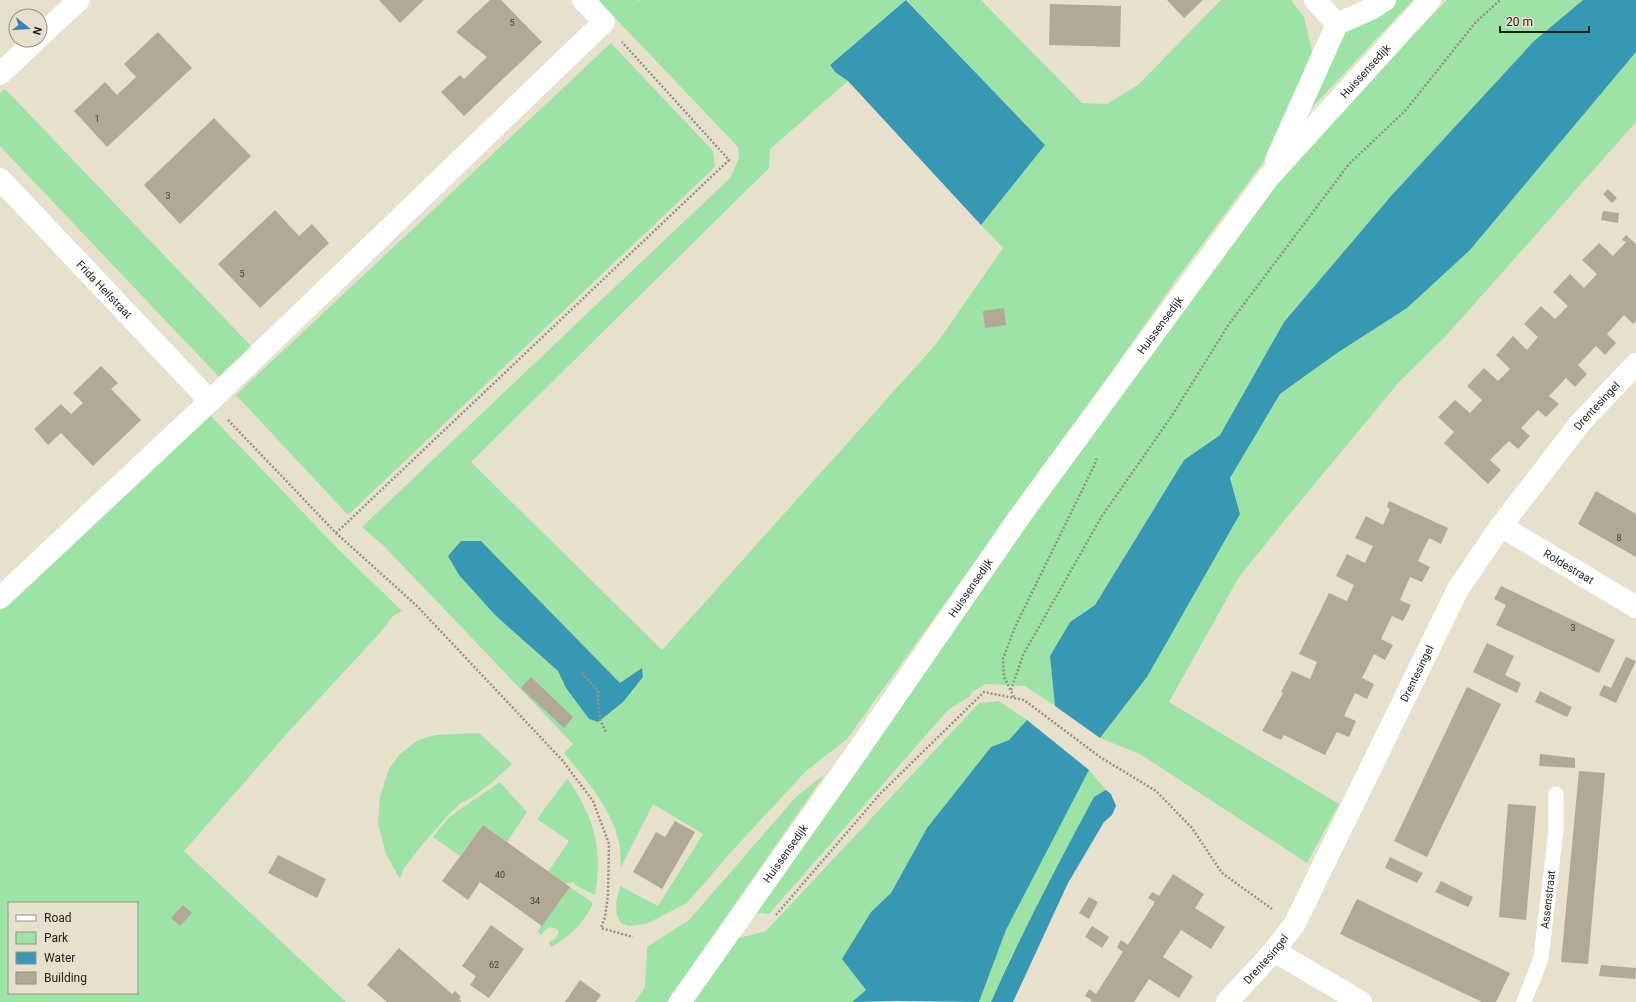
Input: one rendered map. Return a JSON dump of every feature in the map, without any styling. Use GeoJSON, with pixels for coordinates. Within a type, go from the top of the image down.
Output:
{"type":"FeatureCollection","features":[{"type":"Feature","properties":{"kind":"street"},"geometry":{"type":"LineString","coordinates":[[48,29],[79,0]]}},
{"type":"Feature","properties":{"kind":"street"},"geometry":{"type":"LineString","coordinates":[[0,598],[210,401],[604,22],[583,0]]}},
{"type":"Feature","properties":{"kind":"street"},"geometry":{"type":"LineString","coordinates":[[1315,0],[1337,24],[1372,8],[1385,0]]}},
{"type":"Feature","properties":{"kind":"street","name":"Huissensedijk"},"geometry":{"type":"LineString","coordinates":[[680,1002],[850,762],[1025,509],[1268,178],[1430,0]]}},
{"type":"Feature","properties":{"kind":"street","name":"Huissensedijk"},"geometry":{"type":"LineString","coordinates":[[1268,178],[1337,24]]}},
{"type":"Feature","properties":{"kind":"street"},"geometry":{"type":"LineString","coordinates":[[0,74],[28,48]]}},
{"type":"Feature","properties":{"kind":"street","name":"Frida Heilstraat"},"geometry":{"type":"LineString","coordinates":[[0,179],[210,401]]}},
{"type":"Feature","properties":{"kind":"street","name":"Drentesingel"},"geometry":{"type":"LineString","coordinates":[[1227,1002],[1274,951],[1294,925],[1458,589],[1501,526],[1581,422],[1636,364]]}},
{"type":"Feature","properties":{"kind":"street","name":"Roldestraat"},"geometry":{"type":"LineString","coordinates":[[1501,526],[1636,607]]}},
{"type":"Feature","properties":{"kind":"street"},"geometry":{"type":"LineString","coordinates":[[1274,951],[1361,1002]]}},
{"type":"Feature","properties":{"kind":"lane","name":"Assenstraat"},"geometry":{"type":"LineString","coordinates":[[1524,1002],[1541,958],[1556,830],[1556,794]]}},
{"type":"Feature","properties":{"kind":"path"},"geometry":{"type":"LineString","coordinates":[[1011,690],[1023,655],[1102,516],[1171,417],[1230,324],[1349,164],[1405,111],[1475,22],[1500,0]]}},
{"type":"Feature","properties":{"kind":"path"},"geometry":{"type":"LineString","coordinates":[[336,533],[729,160],[604,22]]}},
{"type":"Feature","properties":{"kind":"path"},"geometry":{"type":"LineString","coordinates":[[210,401],[336,533],[417,606],[562,760],[594,801],[609,844],[608,895],[605,917],[601,928],[633,937]]}},
{"type":"Feature","properties":{"kind":"path"},"geometry":{"type":"LineString","coordinates":[[1014,698],[1004,678],[1003,659],[1015,627],[1099,454]]}},
{"type":"Feature","properties":{"kind":"path"},"geometry":{"type":"LineString","coordinates":[[582,673],[598,691],[598,713],[601,725],[607,733]]}},
{"type":"Feature","properties":{"kind":"path"},"geometry":{"type":"LineString","coordinates":[[773,919],[880,794],[984,692],[1024,700],[1100,757],[1156,791],[1192,828],[1222,873],[1294,925]]}},
{"type":"Feature","properties":{"kind":"green space"},"geometry":{"type":"Polygon","coordinates":[[[598,0],[906,0],[830,65],[835,72],[848,81],[770,149],[769,168],[471,462],[662,650],[937,343],[1003,248],[981,225],[1045,145],[907,0],[981,0],[1082,103],[1107,104],[1138,85],[1221,0],[1291,0],[1304,17],[1312,51],[1270,153],[1176,280],[1089,404],[847,739],[806,771],[732,851],[687,903],[646,924],[629,926],[621,923],[617,916],[616,903],[620,886],[658,906],[703,834],[653,804],[621,867],[619,842],[604,806],[564,753],[573,744],[383,545],[362,527],[730,178],[739,158],[738,147],[598,0]],[[481,541],[496,616],[558,671],[566,688],[589,719],[598,722],[643,677],[642,669],[620,683],[481,541]]]}},
{"type":"Feature","properties":{"kind":"green space"},"geometry":{"type":"Polygon","coordinates":[[[1393,0],[1413,0],[1306,114],[1346,28],[1393,0]]]}},
{"type":"Feature","properties":{"kind":"green space"},"geometry":{"type":"Polygon","coordinates":[[[1447,0],[1583,0],[1534,41],[1391,196],[1284,322],[1220,435],[1184,460],[1095,605],[1070,622],[1050,656],[1055,706],[1025,686],[986,684],[972,692],[970,696],[948,710],[769,914],[757,913],[939,652],[1107,395],[1240,229],[1346,102],[1447,0]]]}},
{"type":"Feature","properties":{"kind":"green space"},"geometry":{"type":"Polygon","coordinates":[[[611,43],[713,151],[715,167],[348,515],[236,395],[611,43]]]}},
{"type":"Feature","properties":{"kind":"green space"},"geometry":{"type":"Polygon","coordinates":[[[1636,52],[1636,122],[1445,337],[1399,382],[1288,516],[1239,577],[1169,702],[1339,804],[1307,863],[1140,754],[1100,738],[1147,677],[1240,514],[1230,478],[1280,394],[1337,353],[1470,250],[1636,52]]]}},
{"type":"Feature","properties":{"kind":"green space"},"geometry":{"type":"Polygon","coordinates":[[[5,89],[251,346],[219,377],[0,146],[0,93],[5,89]]]}},
{"type":"Feature","properties":{"kind":"green space"},"geometry":{"type":"Polygon","coordinates":[[[209,414],[338,549],[402,611],[393,616],[379,634],[291,729],[184,851],[346,1002],[0,1002],[0,610],[209,414]]]}},
{"type":"Feature","properties":{"kind":"green space"},"geometry":{"type":"Polygon","coordinates":[[[999,701],[1027,720],[1009,740],[991,747],[927,828],[891,893],[871,912],[866,990],[852,1002],[692,1002],[735,939],[766,931],[979,703],[999,701]]]}},
{"type":"Feature","properties":{"kind":"green space"},"geometry":{"type":"Polygon","coordinates":[[[479,733],[512,764],[490,784],[471,798],[461,803],[450,813],[404,868],[400,879],[386,854],[378,824],[380,797],[389,769],[399,755],[418,740],[436,735],[479,733]]]}},
{"type":"Feature","properties":{"kind":"green space"},"geometry":{"type":"Polygon","coordinates":[[[1089,770],[1106,790],[1094,797],[1008,963],[991,1002],[979,1002],[1006,930],[1089,770]]]}},
{"type":"Feature","properties":{"kind":"green space"},"geometry":{"type":"Polygon","coordinates":[[[825,774],[667,1002],[635,1002],[645,987],[647,947],[689,920],[796,797],[825,774]]]}},
{"type":"Feature","properties":{"kind":"green space"},"geometry":{"type":"Polygon","coordinates":[[[567,779],[572,785],[585,809],[594,833],[598,856],[595,895],[575,885],[573,882],[566,884],[548,872],[569,841],[537,819],[567,779]]]}},
{"type":"Feature","properties":{"kind":"green space"},"geometry":{"type":"Polygon","coordinates":[[[500,782],[527,812],[507,842],[483,825],[460,856],[433,837],[449,817],[500,782]]]}},
{"type":"Feature","properties":{"kind":"green space"},"geometry":{"type":"Polygon","coordinates":[[[570,887],[593,903],[581,923],[551,947],[549,942],[555,939],[558,934],[558,930],[548,928],[542,935],[537,932],[570,887]]]}},
{"type":"Feature","properties":{"kind":"water"},"geometry":{"type":"Polygon","coordinates":[[[906,0],[1045,145],[981,225],[848,81],[835,72],[830,65],[906,0]]]}},
{"type":"Feature","properties":{"kind":"water"},"geometry":{"type":"Polygon","coordinates":[[[1583,0],[1636,0],[1636,52],[1470,250],[1407,308],[1337,353],[1280,394],[1230,478],[1240,514],[1147,677],[1100,738],[1055,706],[1050,656],[1070,622],[1095,605],[1184,460],[1220,435],[1284,322],[1391,196],[1534,41],[1583,0]]]}},
{"type":"Feature","properties":{"kind":"water"},"geometry":{"type":"Polygon","coordinates":[[[461,541],[481,541],[620,683],[642,668],[643,677],[623,702],[598,722],[589,719],[566,688],[558,671],[496,616],[459,575],[448,556],[461,541]]]}},
{"type":"Feature","properties":{"kind":"water"},"geometry":{"type":"Polygon","coordinates":[[[1027,720],[1089,770],[1006,930],[979,1002],[852,1002],[866,990],[842,959],[871,912],[891,893],[927,828],[991,747],[1009,740],[1027,720]]]}},
{"type":"Feature","properties":{"kind":"water"},"geometry":{"type":"Polygon","coordinates":[[[1106,790],[1111,794],[1116,806],[1112,815],[1104,822],[1068,883],[1013,1002],[991,1002],[1028,924],[1094,797],[1106,790]]]}},
{"type":"Feature","properties":{"kind":"building"},"geometry":{"type":"Polygon","coordinates":[[[379,0],[424,0],[400,23],[379,0]]]}},
{"type":"Feature","properties":{"kind":"building"},"geometry":{"type":"Polygon","coordinates":[[[490,0],[501,0],[542,42],[464,116],[441,92],[460,75],[464,79],[487,57],[456,32],[490,0]]]}},
{"type":"Feature","properties":{"kind":"building"},"geometry":{"type":"Polygon","coordinates":[[[1167,0],[1203,0],[1184,18],[1167,0]]]}},
{"type":"Feature","properties":{"kind":"building"},"geometry":{"type":"Polygon","coordinates":[[[1050,4],[1121,6],[1120,47],[1049,45],[1050,4]]]}},
{"type":"Feature","properties":{"kind":"building"},"geometry":{"type":"Polygon","coordinates":[[[158,32],[192,68],[107,147],[74,111],[105,82],[117,95],[136,77],[124,64],[158,32]]]}},
{"type":"Feature","properties":{"kind":"building"},"geometry":{"type":"Polygon","coordinates":[[[214,118],[251,156],[180,224],[144,185],[214,118]]]}},
{"type":"Feature","properties":{"kind":"building"},"geometry":{"type":"Polygon","coordinates":[[[1608,189],[1617,198],[1612,203],[1603,194],[1608,189]]]}},
{"type":"Feature","properties":{"kind":"building"},"geometry":{"type":"Polygon","coordinates":[[[275,210],[299,236],[312,224],[329,243],[260,308],[218,264],[275,210]]]}},
{"type":"Feature","properties":{"kind":"building"},"geometry":{"type":"Polygon","coordinates":[[[1603,211],[1619,213],[1618,223],[1601,220],[1603,211]]]}},
{"type":"Feature","properties":{"kind":"building"},"geometry":{"type":"Polygon","coordinates":[[[1626,235],[1636,244],[1636,321],[1633,324],[1624,315],[1607,334],[1616,343],[1605,355],[1596,346],[1578,365],[1587,374],[1575,387],[1566,378],[1549,396],[1559,404],[1546,417],[1538,410],[1521,428],[1530,436],[1518,449],[1509,441],[1490,460],[1501,470],[1488,484],[1444,443],[1454,432],[1438,417],[1455,400],[1470,413],[1482,400],[1467,386],[1484,368],[1498,381],[1510,369],[1496,355],[1513,336],[1527,350],[1538,337],[1524,324],[1541,306],[1555,319],[1568,306],[1553,292],[1570,274],[1584,288],[1597,274],[1582,260],[1599,243],[1613,256],[1626,242],[1622,240],[1626,235]]]}},
{"type":"Feature","properties":{"kind":"building"},"geometry":{"type":"Polygon","coordinates":[[[1004,308],[1006,325],[985,328],[983,311],[1004,308]]]}},
{"type":"Feature","properties":{"kind":"building"},"geometry":{"type":"Polygon","coordinates":[[[101,366],[118,383],[111,389],[141,420],[93,466],[61,433],[48,445],[34,429],[61,404],[71,414],[83,403],[73,393],[101,366]]]}},
{"type":"Feature","properties":{"kind":"building"},"geometry":{"type":"Polygon","coordinates":[[[1596,491],[1636,514],[1636,557],[1578,524],[1596,491]]]}},
{"type":"Feature","properties":{"kind":"building"},"geometry":{"type":"Polygon","coordinates":[[[1389,501],[1448,528],[1441,544],[1429,538],[1418,561],[1430,567],[1422,582],[1410,577],[1400,600],[1411,605],[1403,621],[1392,616],[1381,639],[1393,645],[1385,660],[1374,654],[1362,678],[1374,684],[1367,699],[1355,693],[1344,716],[1356,721],[1349,737],[1337,732],[1325,755],[1284,735],[1281,740],[1262,731],[1283,693],[1281,692],[1292,671],[1310,679],[1317,662],[1299,654],[1329,593],[1347,601],[1354,585],[1336,576],[1347,554],[1365,563],[1373,546],[1355,538],[1366,516],[1383,525],[1390,509],[1387,507],[1389,501]]]}},
{"type":"Feature","properties":{"kind":"building"},"geometry":{"type":"Polygon","coordinates":[[[1501,586],[1615,640],[1599,673],[1496,625],[1506,605],[1494,599],[1501,586]]]}},
{"type":"Feature","properties":{"kind":"building"},"geometry":{"type":"Polygon","coordinates":[[[1487,643],[1514,656],[1505,675],[1521,683],[1517,693],[1473,672],[1487,643]]]}},
{"type":"Feature","properties":{"kind":"building"},"geometry":{"type":"Polygon","coordinates":[[[1626,657],[1636,661],[1616,703],[1599,695],[1604,685],[1611,688],[1626,657]]]}},
{"type":"Feature","properties":{"kind":"building"},"geometry":{"type":"Polygon","coordinates":[[[531,677],[573,717],[564,728],[521,688],[531,677]]]}},
{"type":"Feature","properties":{"kind":"building"},"geometry":{"type":"Polygon","coordinates":[[[1467,687],[1501,704],[1427,857],[1394,841],[1467,687]]]}},
{"type":"Feature","properties":{"kind":"building"},"geometry":{"type":"Polygon","coordinates":[[[1540,691],[1572,707],[1567,717],[1535,702],[1540,691]]]}},
{"type":"Feature","properties":{"kind":"building"},"geometry":{"type":"Polygon","coordinates":[[[1540,754],[1575,758],[1575,768],[1539,766],[1540,754]]]}},
{"type":"Feature","properties":{"kind":"building"},"geometry":{"type":"Polygon","coordinates":[[[1579,771],[1605,773],[1588,964],[1561,962],[1579,771]]]}},
{"type":"Feature","properties":{"kind":"building"},"geometry":{"type":"Polygon","coordinates":[[[1508,804],[1536,806],[1526,920],[1499,917],[1508,804]]]}},
{"type":"Feature","properties":{"kind":"building"},"geometry":{"type":"Polygon","coordinates":[[[675,821],[695,832],[662,889],[633,872],[656,832],[665,837],[675,821]]]}},
{"type":"Feature","properties":{"kind":"building"},"geometry":{"type":"Polygon","coordinates":[[[483,825],[570,887],[542,926],[480,882],[468,900],[442,881],[483,825]]]}},
{"type":"Feature","properties":{"kind":"building"},"geometry":{"type":"Polygon","coordinates":[[[278,855],[326,879],[317,898],[268,873],[278,855]]]}},
{"type":"Feature","properties":{"kind":"building"},"geometry":{"type":"Polygon","coordinates":[[[1390,857],[1423,873],[1417,883],[1385,868],[1390,857]]]}},
{"type":"Feature","properties":{"kind":"building"},"geometry":{"type":"Polygon","coordinates":[[[1173,874],[1204,894],[1195,908],[1225,927],[1211,949],[1181,930],[1163,957],[1193,976],[1179,998],[1149,979],[1134,1002],[1090,1002],[1092,1000],[1085,996],[1089,989],[1096,994],[1123,952],[1117,947],[1121,940],[1128,945],[1155,902],[1148,898],[1152,892],[1159,896],[1173,874]]]}},
{"type":"Feature","properties":{"kind":"building"},"geometry":{"type":"Polygon","coordinates":[[[1441,881],[1473,897],[1468,907],[1435,892],[1441,881]]]}},
{"type":"Feature","properties":{"kind":"building"},"geometry":{"type":"Polygon","coordinates":[[[1089,897],[1098,902],[1089,919],[1079,913],[1089,897]]]}},
{"type":"Feature","properties":{"kind":"building"},"geometry":{"type":"Polygon","coordinates":[[[1357,899],[1510,973],[1496,1002],[1482,1002],[1340,934],[1357,899]]]}},
{"type":"Feature","properties":{"kind":"building"},"geometry":{"type":"Polygon","coordinates":[[[183,905],[192,913],[180,926],[171,918],[183,905]]]}},
{"type":"Feature","properties":{"kind":"building"},"geometry":{"type":"Polygon","coordinates":[[[491,925],[524,949],[489,998],[470,985],[476,976],[462,966],[491,925]]]}},
{"type":"Feature","properties":{"kind":"building"},"geometry":{"type":"Polygon","coordinates":[[[1092,926],[1109,937],[1102,948],[1085,937],[1092,926]]]}},
{"type":"Feature","properties":{"kind":"building"},"geometry":{"type":"Polygon","coordinates":[[[399,948],[452,994],[455,991],[461,997],[459,999],[462,1002],[387,1002],[367,985],[399,948]]]}},
{"type":"Feature","properties":{"kind":"building"},"geometry":{"type":"Polygon","coordinates":[[[1601,965],[1636,968],[1635,979],[1599,976],[1601,965]]]}},
{"type":"Feature","properties":{"kind":"building"},"geometry":{"type":"Polygon","coordinates":[[[580,980],[601,995],[596,1002],[565,1002],[580,980]]]}}]}
